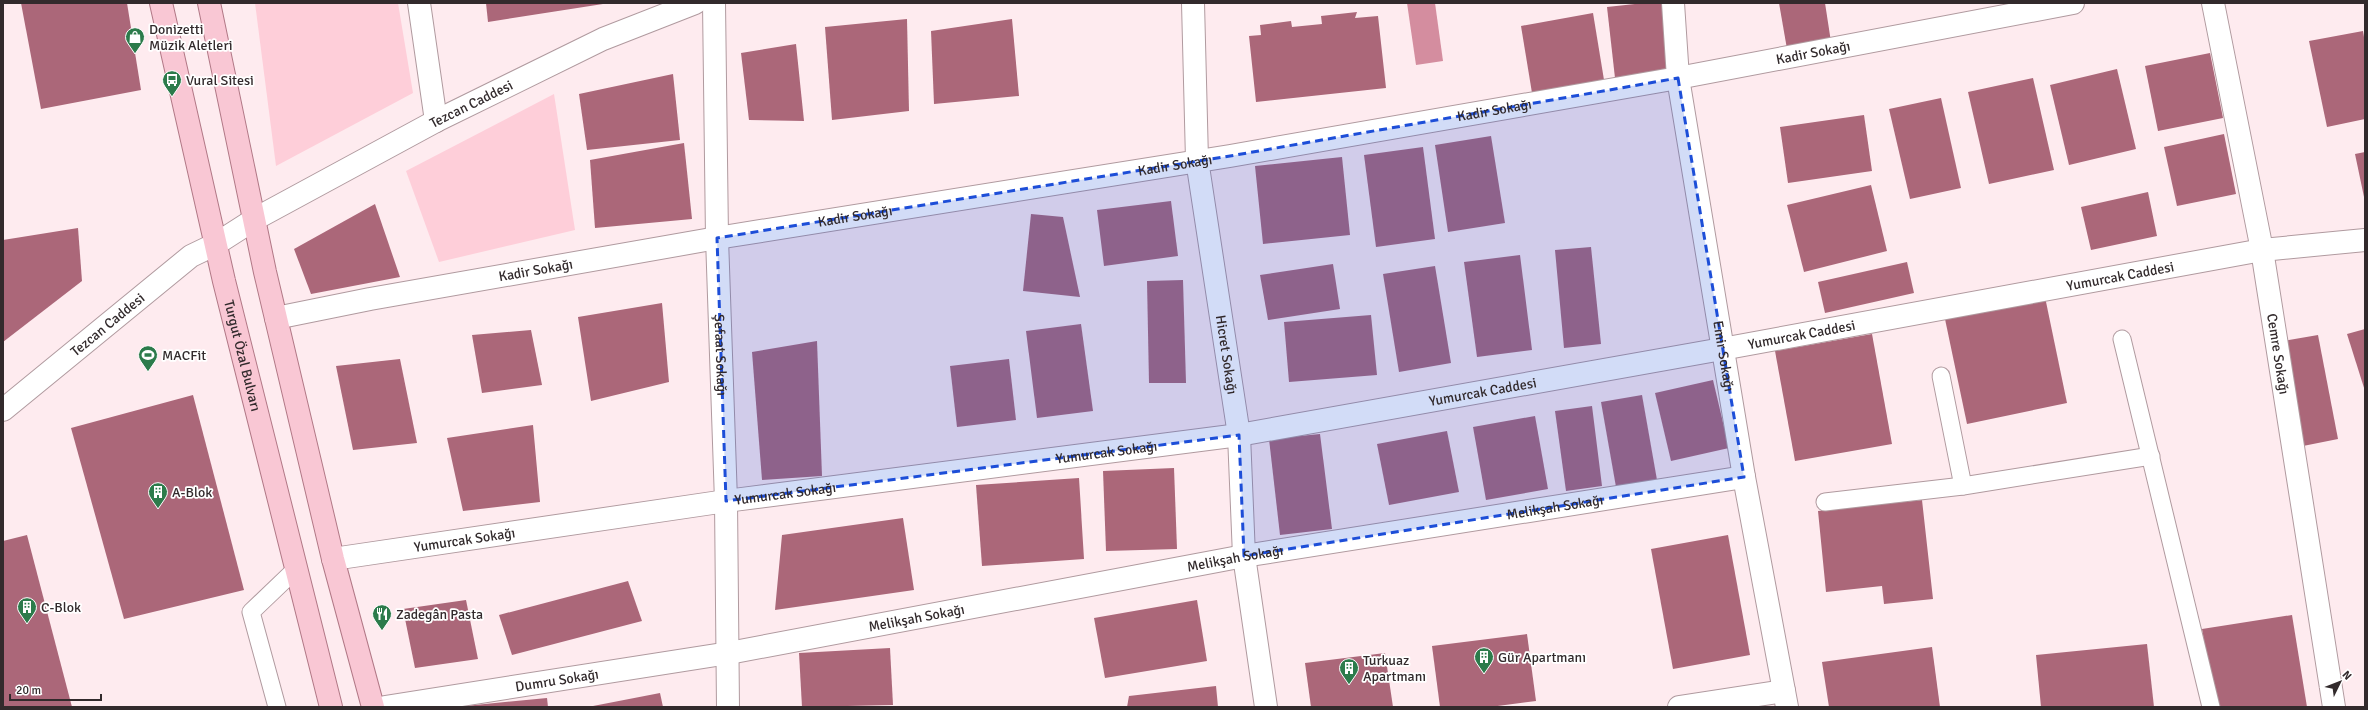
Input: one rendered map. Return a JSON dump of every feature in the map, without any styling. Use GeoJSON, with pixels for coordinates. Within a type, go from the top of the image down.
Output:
{"type":"FeatureCollection","features":[{"type":"Feature","properties":{"kind":"main road","name":"Turgut Özal Bulvarı"},"geometry":{"type":"LineString","coordinates":[[161,3],[216,244],[331,707]]}},
{"type":"Feature","properties":{"kind":"main road"},"geometry":{"type":"LineString","coordinates":[[209,3],[276,318],[333,559],[373,707]]}},
{"type":"Feature","properties":{"kind":"street"},"geometry":{"type":"LineString","coordinates":[[418,3],[436,121]]}},
{"type":"Feature","properties":{"kind":"street","name":"Tezcan Caddesi"},"geometry":{"type":"LineString","coordinates":[[3,410],[191,256],[216,244],[254,219],[436,121],[603,39],[695,3]]}},
{"type":"Feature","properties":{"kind":"street","name":"Şefaat Sokağı"},"geometry":{"type":"LineString","coordinates":[[714,3],[717,238],[726,501],[729,653],[728,707]]}},
{"type":"Feature","properties":{"kind":"street","name":"Hicret Sokağı"},"geometry":{"type":"LineString","coordinates":[[1193,3],[1196,160],[1239,435],[1244,556],[1266,707]]}},
{"type":"Feature","properties":{"kind":"street","name":"Emir Sokağı"},"geometry":{"type":"LineString","coordinates":[[1674,3],[1678,78],[1744,477],[1786,699]]}},
{"type":"Feature","properties":{"kind":"street","name":"Kadir Sokağı"},"geometry":{"type":"LineString","coordinates":[[276,318],[370,299],[717,238],[1196,160],[1230,156],[1678,78],[2073,3]]}},
{"type":"Feature","properties":{"kind":"street","name":"Cemre Sokağı"},"geometry":{"type":"LineString","coordinates":[[2213,3],[2262,250],[2334,707]]}},
{"type":"Feature","properties":{"kind":"street","name":"Yumurcak Caddesi"},"geometry":{"type":"LineString","coordinates":[[1239,435],[1722,349],[2262,250],[2365,240]]}},
{"type":"Feature","properties":{"kind":"street","name":"Yumurcak Sokağı"},"geometry":{"type":"LineString","coordinates":[[333,559],[726,501],[1239,435]]}},
{"type":"Feature","properties":{"kind":"street","name":"Melikşah Sokağı"},"geometry":{"type":"LineString","coordinates":[[729,653],[1244,556],[1744,477]]}},
{"type":"Feature","properties":{"kind":"street","name":"Dumru Sokağı"},"geometry":{"type":"LineString","coordinates":[[385,707],[729,653]]}},
{"type":"Feature","properties":{"kind":"street"},"geometry":{"type":"LineString","coordinates":[[1678,707],[1786,699]]}},
{"type":"Feature","properties":{"kind":"lane"},"geometry":{"type":"LineString","coordinates":[[2122,339],[2152,456],[2211,707]]}},
{"type":"Feature","properties":{"kind":"lane"},"geometry":{"type":"LineString","coordinates":[[1941,376],[1963,486]]}},
{"type":"Feature","properties":{"kind":"lane"},"geometry":{"type":"LineString","coordinates":[[1825,502],[1963,486],[2152,456]]}},
{"type":"Feature","properties":{"kind":"lane"},"geometry":{"type":"LineString","coordinates":[[277,707],[251,612],[296,569]]}},
{"type":"Feature","properties":{"kind":"highlighted area"},"geometry":{"type":"Polygon","coordinates":[[[1678,78],[1744,477],[1244,556],[1239,435],[726,501],[717,238],[1230,156],[1678,78]]]}},
{"type":"Feature","properties":{"kind":"shaded area"},"geometry":{"type":"Polygon","coordinates":[[[255,3],[398,3],[413,93],[276,166],[255,3]]]}},
{"type":"Feature","properties":{"kind":"shaded area"},"geometry":{"type":"Polygon","coordinates":[[[1407,3],[1435,3],[1443,61],[1416,65],[1407,3]]]}},
{"type":"Feature","properties":{"kind":"shaded area"},"geometry":{"type":"Polygon","coordinates":[[[554,94],[575,230],[439,262],[406,171],[554,94]]]}},
{"type":"Feature","properties":{"kind":"building"},"geometry":{"type":"Polygon","coordinates":[[[21,3],[127,3],[141,90],[41,109],[21,3]]]}},
{"type":"Feature","properties":{"kind":"building"},"geometry":{"type":"Polygon","coordinates":[[[486,3],[603,3],[603,4],[488,22],[486,3]]]}},
{"type":"Feature","properties":{"kind":"building"},"geometry":{"type":"Polygon","coordinates":[[[1644,3],[1662,3],[1670,71],[1615,78],[1607,7],[1644,3]]]}},
{"type":"Feature","properties":{"kind":"building"},"geometry":{"type":"Polygon","coordinates":[[[1779,3],[1825,3],[1831,42],[1787,49],[1779,3]]]}},
{"type":"Feature","properties":{"kind":"building"},"geometry":{"type":"Polygon","coordinates":[[[1357,12],[1355,18],[1378,16],[1386,88],[1256,102],[1249,36],[1261,35],[1260,25],[1291,21],[1292,27],[1322,24],[1321,16],[1357,12]]]}},
{"type":"Feature","properties":{"kind":"building"},"geometry":{"type":"Polygon","coordinates":[[[1593,13],[1605,86],[1533,99],[1521,26],[1593,13]]]}},
{"type":"Feature","properties":{"kind":"building"},"geometry":{"type":"Polygon","coordinates":[[[907,19],[909,111],[832,120],[825,27],[907,19]]]}},
{"type":"Feature","properties":{"kind":"building"},"geometry":{"type":"Polygon","coordinates":[[[1012,19],[1019,96],[934,104],[931,31],[1012,19]]]}},
{"type":"Feature","properties":{"kind":"building"},"geometry":{"type":"Polygon","coordinates":[[[2363,31],[2365,43],[2365,119],[2327,127],[2309,41],[2363,31]]]}},
{"type":"Feature","properties":{"kind":"building"},"geometry":{"type":"Polygon","coordinates":[[[796,44],[804,121],[749,120],[741,53],[796,44]]]}},
{"type":"Feature","properties":{"kind":"building"},"geometry":{"type":"Polygon","coordinates":[[[2210,53],[2223,118],[2158,131],[2145,66],[2210,53]]]}},
{"type":"Feature","properties":{"kind":"building"},"geometry":{"type":"Polygon","coordinates":[[[2117,69],[2136,149],[2069,165],[2050,85],[2117,69]]]}},
{"type":"Feature","properties":{"kind":"building"},"geometry":{"type":"Polygon","coordinates":[[[673,74],[680,140],[587,150],[579,94],[673,74]]]}},
{"type":"Feature","properties":{"kind":"building"},"geometry":{"type":"Polygon","coordinates":[[[2033,78],[2054,170],[1989,184],[1968,92],[2033,78]]]}},
{"type":"Feature","properties":{"kind":"building"},"geometry":{"type":"Polygon","coordinates":[[[1941,98],[1961,188],[1910,199],[1889,109],[1941,98]]]}},
{"type":"Feature","properties":{"kind":"building"},"geometry":{"type":"Polygon","coordinates":[[[1864,115],[1872,171],[1788,183],[1780,127],[1864,115]]]}},
{"type":"Feature","properties":{"kind":"building"},"geometry":{"type":"Polygon","coordinates":[[[2224,134],[2236,194],[2177,206],[2164,147],[2224,134]]]}},
{"type":"Feature","properties":{"kind":"building"},"geometry":{"type":"Polygon","coordinates":[[[1491,136],[1505,223],[1448,232],[1435,145],[1491,136]]]}},
{"type":"Feature","properties":{"kind":"building"},"geometry":{"type":"Polygon","coordinates":[[[684,143],[692,219],[595,228],[590,160],[684,143]]]}},
{"type":"Feature","properties":{"kind":"building"},"geometry":{"type":"Polygon","coordinates":[[[1423,147],[1435,239],[1376,247],[1364,155],[1423,147]]]}},
{"type":"Feature","properties":{"kind":"building"},"geometry":{"type":"Polygon","coordinates":[[[2365,152],[2365,197],[2364,197],[2355,154],[2365,152]]]}},
{"type":"Feature","properties":{"kind":"building"},"geometry":{"type":"Polygon","coordinates":[[[1342,157],[1350,235],[1263,244],[1255,166],[1342,157]]]}},
{"type":"Feature","properties":{"kind":"building"},"geometry":{"type":"Polygon","coordinates":[[[1871,185],[1887,251],[1804,272],[1787,205],[1871,185]]]}},
{"type":"Feature","properties":{"kind":"building"},"geometry":{"type":"Polygon","coordinates":[[[2148,192],[2157,236],[2091,250],[2081,207],[2148,192]]]}},
{"type":"Feature","properties":{"kind":"building"},"geometry":{"type":"Polygon","coordinates":[[[1171,201],[1178,256],[1104,266],[1097,210],[1171,201]]]}},
{"type":"Feature","properties":{"kind":"building"},"geometry":{"type":"Polygon","coordinates":[[[375,204],[400,277],[311,294],[294,249],[375,204]]]}},
{"type":"Feature","properties":{"kind":"building"},"geometry":{"type":"Polygon","coordinates":[[[1031,214],[1063,217],[1080,297],[1023,291],[1031,214]]]}},
{"type":"Feature","properties":{"kind":"building"},"geometry":{"type":"Polygon","coordinates":[[[78,228],[82,281],[3,342],[3,240],[78,228]]]}},
{"type":"Feature","properties":{"kind":"building"},"geometry":{"type":"Polygon","coordinates":[[[1591,247],[1601,344],[1564,348],[1555,250],[1591,247]]]}},
{"type":"Feature","properties":{"kind":"building"},"geometry":{"type":"Polygon","coordinates":[[[1520,255],[1532,350],[1477,357],[1464,262],[1520,255]]]}},
{"type":"Feature","properties":{"kind":"building"},"geometry":{"type":"Polygon","coordinates":[[[1907,262],[1914,293],[1825,313],[1818,282],[1907,262]]]}},
{"type":"Feature","properties":{"kind":"building"},"geometry":{"type":"Polygon","coordinates":[[[1333,264],[1340,309],[1268,320],[1260,275],[1333,264]]]}},
{"type":"Feature","properties":{"kind":"building"},"geometry":{"type":"Polygon","coordinates":[[[1435,266],[1451,363],[1399,372],[1383,274],[1435,266]]]}},
{"type":"Feature","properties":{"kind":"building"},"geometry":{"type":"Polygon","coordinates":[[[1183,280],[1186,383],[1149,383],[1147,281],[1183,280]]]}},
{"type":"Feature","properties":{"kind":"building"},"geometry":{"type":"Polygon","coordinates":[[[2045,297],[2067,403],[1967,424],[1945,319],[2045,297]]]}},
{"type":"Feature","properties":{"kind":"building"},"geometry":{"type":"Polygon","coordinates":[[[662,303],[669,382],[591,401],[578,317],[662,303]]]}},
{"type":"Feature","properties":{"kind":"building"},"geometry":{"type":"Polygon","coordinates":[[[1371,315],[1377,375],[1289,382],[1284,322],[1371,315]]]}},
{"type":"Feature","properties":{"kind":"building"},"geometry":{"type":"Polygon","coordinates":[[[1081,324],[1093,411],[1037,418],[1026,331],[1081,324]]]}},
{"type":"Feature","properties":{"kind":"building"},"geometry":{"type":"Polygon","coordinates":[[[2365,329],[2365,391],[2347,334],[2365,329]]]}},
{"type":"Feature","properties":{"kind":"building"},"geometry":{"type":"Polygon","coordinates":[[[531,330],[542,385],[482,393],[472,335],[531,330]]]}},
{"type":"Feature","properties":{"kind":"building"},"geometry":{"type":"Polygon","coordinates":[[[1872,334],[1892,444],[1795,461],[1775,351],[1872,334]]]}},
{"type":"Feature","properties":{"kind":"building"},"geometry":{"type":"Polygon","coordinates":[[[2318,335],[2338,439],[2303,446],[2283,341],[2318,335]]]}},
{"type":"Feature","properties":{"kind":"building"},"geometry":{"type":"Polygon","coordinates":[[[817,341],[822,476],[762,480],[752,352],[817,341]]]}},
{"type":"Feature","properties":{"kind":"building"},"geometry":{"type":"Polygon","coordinates":[[[400,359],[417,443],[353,450],[336,366],[400,359]]]}},
{"type":"Feature","properties":{"kind":"building"},"geometry":{"type":"Polygon","coordinates":[[[1009,359],[1016,420],[957,427],[950,366],[1009,359]]]}},
{"type":"Feature","properties":{"kind":"building"},"geometry":{"type":"Polygon","coordinates":[[[1713,380],[1729,448],[1671,461],[1655,393],[1713,380]]]}},
{"type":"Feature","properties":{"kind":"building","name":"A-Blok"},"geometry":{"type":"Polygon","coordinates":[[[193,395],[244,590],[124,619],[71,428],[193,395]]]}},
{"type":"Feature","properties":{"kind":"building"},"geometry":{"type":"Polygon","coordinates":[[[1642,395],[1657,480],[1616,487],[1601,402],[1642,395]]]}},
{"type":"Feature","properties":{"kind":"building"},"geometry":{"type":"Polygon","coordinates":[[[1592,406],[1602,486],[1566,491],[1555,411],[1592,406]]]}},
{"type":"Feature","properties":{"kind":"building"},"geometry":{"type":"Polygon","coordinates":[[[1535,416],[1548,489],[1486,500],[1473,427],[1535,416]]]}},
{"type":"Feature","properties":{"kind":"building"},"geometry":{"type":"Polygon","coordinates":[[[533,425],[540,502],[463,511],[447,438],[533,425]]]}},
{"type":"Feature","properties":{"kind":"building"},"geometry":{"type":"Polygon","coordinates":[[[1447,431],[1459,492],[1389,505],[1377,444],[1447,431]]]}},
{"type":"Feature","properties":{"kind":"building"},"geometry":{"type":"Polygon","coordinates":[[[1320,434],[1332,529],[1280,535],[1269,439],[1320,434]]]}},
{"type":"Feature","properties":{"kind":"building"},"geometry":{"type":"Polygon","coordinates":[[[1174,468],[1177,549],[1106,551],[1103,471],[1174,468]]]}},
{"type":"Feature","properties":{"kind":"building"},"geometry":{"type":"Polygon","coordinates":[[[1079,478],[1084,559],[982,566],[976,485],[1079,478]]]}},
{"type":"Feature","properties":{"kind":"building"},"geometry":{"type":"Polygon","coordinates":[[[1922,500],[1933,599],[1884,604],[1882,586],[1826,592],[1818,511],[1922,500]]]}},
{"type":"Feature","properties":{"kind":"building"},"geometry":{"type":"Polygon","coordinates":[[[903,518],[914,590],[775,610],[782,535],[903,518]]]}},
{"type":"Feature","properties":{"kind":"building","name":"C-Blok"},"geometry":{"type":"Polygon","coordinates":[[[27,535],[72,707],[3,707],[3,541],[27,535]]]}},
{"type":"Feature","properties":{"kind":"building"},"geometry":{"type":"Polygon","coordinates":[[[1728,535],[1750,655],[1673,669],[1651,549],[1728,535]]]}},
{"type":"Feature","properties":{"kind":"building"},"geometry":{"type":"Polygon","coordinates":[[[628,581],[642,621],[512,655],[499,615],[628,581]]]}},
{"type":"Feature","properties":{"kind":"building"},"geometry":{"type":"Polygon","coordinates":[[[466,600],[478,659],[415,668],[403,609],[466,600]]]}},
{"type":"Feature","properties":{"kind":"building"},"geometry":{"type":"Polygon","coordinates":[[[1197,600],[1207,661],[1105,678],[1094,618],[1197,600]]]}},
{"type":"Feature","properties":{"kind":"building"},"geometry":{"type":"Polygon","coordinates":[[[2292,615],[2307,707],[2215,707],[2202,629],[2292,615]]]}},
{"type":"Feature","properties":{"kind":"building","name":"Gür Apartmanı"},"geometry":{"type":"Polygon","coordinates":[[[1527,634],[1536,701],[1490,707],[1440,707],[1432,646],[1527,634]]]}},
{"type":"Feature","properties":{"kind":"building"},"geometry":{"type":"Polygon","coordinates":[[[2147,644],[2154,707],[2041,707],[2036,655],[2147,644]]]}},
{"type":"Feature","properties":{"kind":"building"},"geometry":{"type":"Polygon","coordinates":[[[1932,647],[1940,707],[1829,707],[1822,662],[1932,647]]]}},
{"type":"Feature","properties":{"kind":"building"},"geometry":{"type":"Polygon","coordinates":[[[890,648],[893,705],[802,707],[799,653],[890,648]]]}},
{"type":"Feature","properties":{"kind":"building","name":"Turkuaz Apartmanı"},"geometry":{"type":"Polygon","coordinates":[[[1385,653],[1393,707],[1311,707],[1305,663],[1385,653]]]}},
{"type":"Feature","properties":{"kind":"building"},"geometry":{"type":"Polygon","coordinates":[[[1216,686],[1218,707],[1127,707],[1129,696],[1216,686]]]}},
{"type":"Feature","properties":{"kind":"building"},"geometry":{"type":"Polygon","coordinates":[[[660,693],[663,707],[593,707],[593,706],[660,693]]]}},
{"type":"Feature","properties":{"kind":"building"},"geometry":{"type":"Polygon","coordinates":[[[547,698],[548,707],[465,707],[465,706],[547,698]]]}},
{"type":"Feature","properties":{"kind":"place","name":"Donizetti Müzik Aletleri"},"geometry":{"type":"Point","coordinates":[135,54]}},
{"type":"Feature","properties":{"kind":"place","name":"Vural Sitesi"},"geometry":{"type":"Point","coordinates":[172,97]}},
{"type":"Feature","properties":{"kind":"place","name":"MACFit"},"geometry":{"type":"Point","coordinates":[148,372]}},
{"type":"Feature","properties":{"kind":"place","name":"A-Blok"},"geometry":{"type":"Point","coordinates":[158,509]}},
{"type":"Feature","properties":{"kind":"place","name":"C-Blok"},"geometry":{"type":"Point","coordinates":[27,624]}},
{"type":"Feature","properties":{"kind":"place","name":"Zadegân Pasta"},"geometry":{"type":"Point","coordinates":[382,631]}},
{"type":"Feature","properties":{"kind":"place","name":"Gür Apartmanı"},"geometry":{"type":"Point","coordinates":[1484,674]}},
{"type":"Feature","properties":{"kind":"place","name":"Turkuaz Apartmanı"},"geometry":{"type":"Point","coordinates":[1349,685]}}]}
